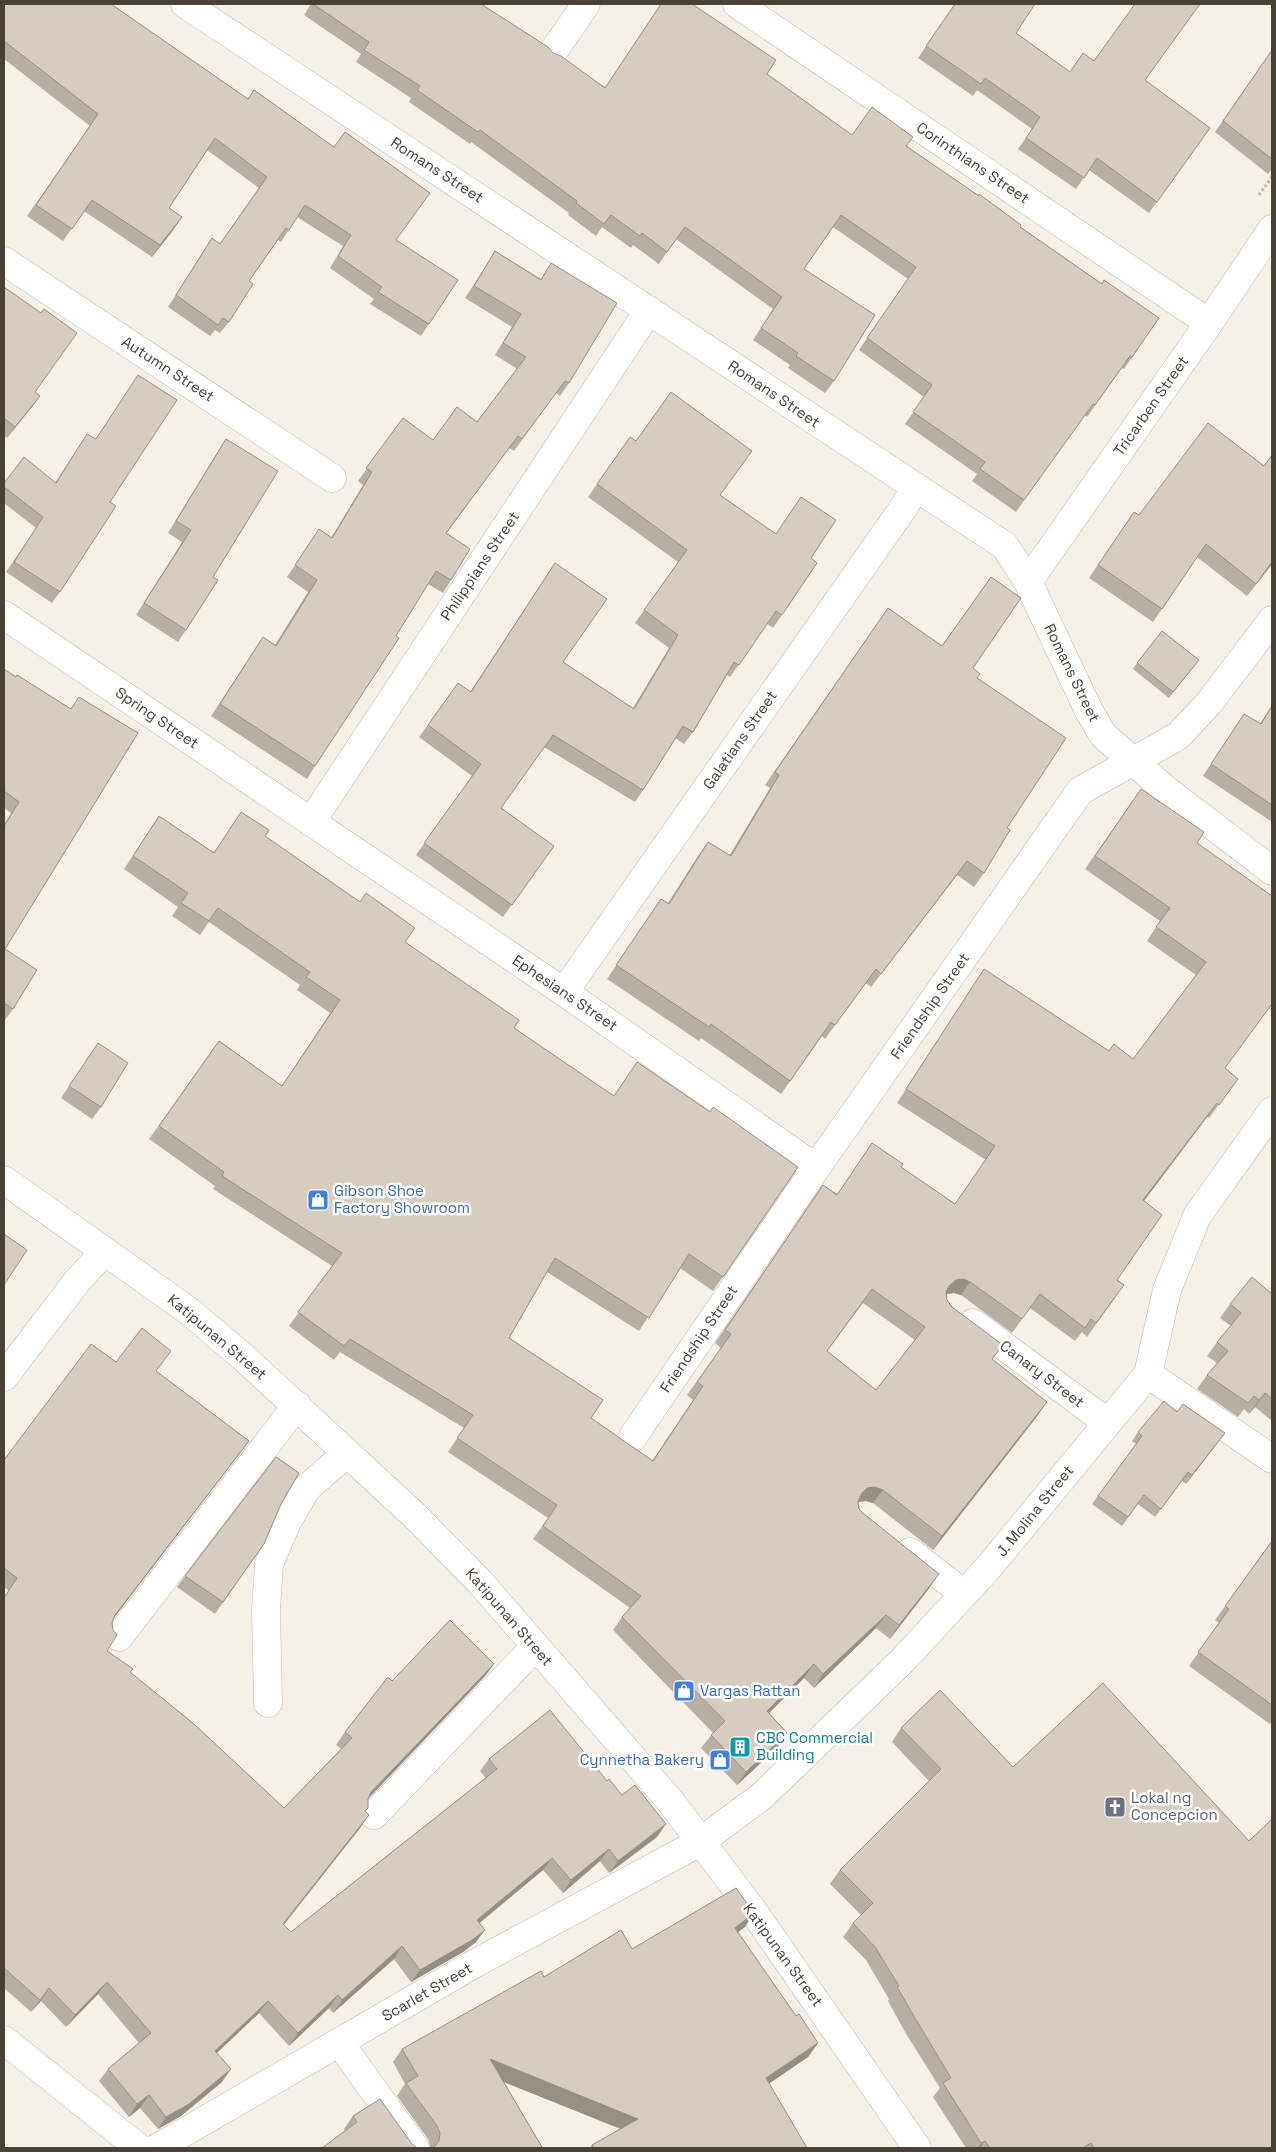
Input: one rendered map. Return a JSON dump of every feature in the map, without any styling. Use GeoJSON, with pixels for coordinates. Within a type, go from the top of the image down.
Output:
{"type":"FeatureCollection","features":[{"type":"Feature","properties":{"kind":"street","name":"Romans Street"},"geometry":{"type":"LineString","coordinates":[[185,4],[1005,546],[1028,582],[1103,735],[1131,762],[1272,871]]}},
{"type":"Feature","properties":{"kind":"street"},"geometry":{"type":"LineString","coordinates":[[553,52],[586,4]]}},
{"type":"Feature","properties":{"kind":"street","name":"Corinthians Street"},"geometry":{"type":"LineString","coordinates":[[736,4],[1210,323]]}},
{"type":"Feature","properties":{"kind":"street","name":"Tricarben Street"},"geometry":{"type":"LineString","coordinates":[[1028,582],[1210,323],[1272,229]]}},
{"type":"Feature","properties":{"kind":"street","name":"Autumn Street"},"geometry":{"type":"LineString","coordinates":[[4,261],[332,478]]}},
{"type":"Feature","properties":{"kind":"street","name":"Philippians Street"},"geometry":{"type":"LineString","coordinates":[[311,822],[649,310]]}},
{"type":"Feature","properties":{"kind":"street","name":"Galatians Street"},"geometry":{"type":"LineString","coordinates":[[564,992],[898,516],[915,488]]}},
{"type":"Feature","properties":{"kind":"street","name":"Spring Street"},"geometry":{"type":"LineString","coordinates":[[4,615],[311,822]]}},
{"type":"Feature","properties":{"kind":"street","name":"Friendship Street"},"geometry":{"type":"LineString","coordinates":[[632,1438],[816,1168],[1080,791],[1178,736],[1209,703],[1272,620]]}},
{"type":"Feature","properties":{"kind":"street","name":"Ephesians Street"},"geometry":{"type":"LineString","coordinates":[[311,822],[564,992],[816,1168]]}},
{"type":"Feature","properties":{"kind":"street","name":"J. Molina Street"},"geometry":{"type":"LineString","coordinates":[[700,1842],[762,1796],[903,1660],[988,1568],[1148,1374],[1167,1290],[1196,1216],[1272,1111]]}},
{"type":"Feature","properties":{"kind":"street","name":"Katipunan Street"},"geometry":{"type":"LineString","coordinates":[[4,1180],[190,1312],[297,1406],[414,1515],[480,1582],[671,1802],[756,1915],[910,2146]]}},
{"type":"Feature","properties":{"kind":"street"},"geometry":{"type":"LineString","coordinates":[[4,1376],[78,1280],[104,1252]]}},
{"type":"Feature","properties":{"kind":"street","name":"Canary Street"},"geometry":{"type":"LineString","coordinates":[[952,1308],[1108,1423]]}},
{"type":"Feature","properties":{"kind":"street"},"geometry":{"type":"LineString","coordinates":[[1148,1374],[1272,1459]]}},
{"type":"Feature","properties":{"kind":"street"},"geometry":{"type":"LineString","coordinates":[[119,1637],[297,1406]]}},
{"type":"Feature","properties":{"kind":"street"},"geometry":{"type":"LineString","coordinates":[[268,1703],[266,1610],[269,1564],[287,1522],[307,1488],[347,1453]]}},
{"type":"Feature","properties":{"kind":"street"},"geometry":{"type":"LineString","coordinates":[[887,1534],[964,1594]]}},
{"type":"Feature","properties":{"kind":"street"},"geometry":{"type":"LineString","coordinates":[[374,1815],[535,1646]]}},
{"type":"Feature","properties":{"kind":"street","name":"Scarlet Street"},"geometry":{"type":"LineString","coordinates":[[157,2148],[474,1964],[700,1842]]}},
{"type":"Feature","properties":{"kind":"street"},"geometry":{"type":"LineString","coordinates":[[4,2040],[139,2148]]}},
{"type":"Feature","properties":{"kind":"street"},"geometry":{"type":"LineString","coordinates":[[339,2042],[415,2148]]}},
{"type":"Feature","properties":{"kind":"building"},"geometry":{"type":"Polygon","coordinates":[[[4,4],[111,4],[248,99],[254,90],[334,147],[345,132],[430,193],[396,240],[458,280],[429,324],[378,292],[382,287],[338,256],[351,235],[305,205],[289,230],[286,228],[249,281],[253,284],[229,322],[223,318],[218,325],[176,295],[212,238],[220,244],[267,177],[215,138],[169,208],[182,217],[160,245],[92,200],[72,229],[36,205],[98,114],[4,41],[4,4]]]}},
{"type":"Feature","properties":{"kind":"building"},"geometry":{"type":"Polygon","coordinates":[[[313,4],[481,4],[548,47],[553,53],[561,56],[605,88],[661,4],[692,4],[776,60],[767,74],[852,135],[872,107],[913,137],[906,146],[979,196],[979,194],[1021,225],[1020,227],[1102,284],[1104,280],[1159,318],[1132,357],[1130,356],[1095,405],[1093,404],[1024,500],[980,469],[985,462],[913,412],[932,385],[867,338],[916,267],[841,215],[804,269],[875,315],[834,381],[796,356],[798,353],[761,328],[782,297],[685,227],[667,252],[642,233],[640,236],[611,215],[604,224],[576,203],[577,201],[480,130],[478,132],[417,90],[420,86],[364,50],[369,42],[313,4]]]}},
{"type":"Feature","properties":{"kind":"building"},"geometry":{"type":"Polygon","coordinates":[[[955,4],[1035,4],[1016,33],[1070,72],[1083,53],[1094,61],[1135,4],[1200,4],[1145,80],[1210,128],[1157,202],[1097,158],[1084,178],[1026,138],[1040,117],[985,78],[981,84],[926,46],[955,4]]]}},
{"type":"Feature","properties":{"kind":"building"},"geometry":{"type":"Polygon","coordinates":[[[1272,50],[1272,159],[1223,121],[1272,50]]]}},
{"type":"Feature","properties":{"kind":"building"},"geometry":{"type":"Polygon","coordinates":[[[495,251],[541,280],[551,263],[617,303],[569,383],[565,381],[522,439],[518,436],[446,533],[470,549],[451,580],[436,571],[396,636],[399,638],[315,766],[220,704],[263,637],[276,646],[317,580],[295,565],[319,529],[332,538],[372,472],[366,468],[403,418],[433,440],[457,407],[477,422],[526,357],[503,343],[521,314],[474,286],[495,251]]]}},
{"type":"Feature","properties":{"kind":"building"},"geometry":{"type":"Polygon","coordinates":[[[4,287],[41,313],[44,309],[77,333],[35,392],[40,396],[15,427],[4,418],[4,287]]]}},
{"type":"Feature","properties":{"kind":"building"},"geometry":{"type":"Polygon","coordinates":[[[138,375],[177,400],[110,502],[116,506],[60,592],[14,562],[43,517],[4,487],[4,483],[24,457],[56,483],[87,434],[96,439],[138,375]]]}},
{"type":"Feature","properties":{"kind":"building"},"geometry":{"type":"Polygon","coordinates":[[[671,392],[752,451],[720,495],[776,534],[801,497],[836,520],[811,558],[817,563],[782,615],[776,611],[739,665],[734,662],[693,732],[683,726],[643,790],[553,735],[501,808],[554,846],[512,905],[424,843],[481,764],[428,725],[458,683],[471,692],[555,563],[607,599],[563,662],[634,709],[678,635],[644,610],[687,550],[597,484],[630,437],[636,441],[671,392]]]}},
{"type":"Feature","properties":{"kind":"building"},"geometry":{"type":"Polygon","coordinates":[[[1208,423],[1264,466],[1272,455],[1272,562],[1256,584],[1206,544],[1162,609],[1098,565],[1134,512],[1139,515],[1208,423]]]}},
{"type":"Feature","properties":{"kind":"building"},"geometry":{"type":"Polygon","coordinates":[[[226,439],[278,471],[213,577],[218,580],[186,630],[144,603],[191,530],[176,521],[226,439]]]}},
{"type":"Feature","properties":{"kind":"building"},"geometry":{"type":"Polygon","coordinates":[[[991,577],[1021,598],[973,668],[980,674],[977,678],[1066,738],[1007,828],[1010,830],[984,873],[967,861],[881,974],[876,969],[835,1025],[831,1022],[790,1081],[711,1024],[709,1027],[616,965],[661,899],[669,904],[708,842],[731,856],[779,775],[775,772],[888,608],[942,646],[991,577]]]}},
{"type":"Feature","properties":{"kind":"building"},"geometry":{"type":"Polygon","coordinates":[[[1162,631],[1199,660],[1173,692],[1137,663],[1162,631]]]}},
{"type":"Feature","properties":{"kind":"building"},"geometry":{"type":"Polygon","coordinates":[[[4,669],[16,677],[17,675],[71,709],[79,697],[138,733],[5,949],[37,970],[13,1009],[4,1003],[4,826],[19,802],[4,791],[4,669]]]}},
{"type":"Feature","properties":{"kind":"building"},"geometry":{"type":"Polygon","coordinates":[[[1272,706],[1272,805],[1211,764],[1244,714],[1261,724],[1272,706]]]}},
{"type":"Feature","properties":{"kind":"building"},"geometry":{"type":"Polygon","coordinates":[[[1141,789],[1204,832],[1197,843],[1272,896],[1272,1004],[1225,1068],[1238,1079],[1219,1105],[1217,1103],[1143,1200],[1162,1215],[1117,1280],[1124,1285],[1096,1323],[1091,1319],[1085,1328],[1040,1294],[1022,1319],[964,1279],[956,1280],[949,1286],[946,1292],[947,1300],[952,1307],[1003,1345],[992,1359],[1047,1402],[942,1536],[883,1490],[875,1487],[867,1488],[862,1493],[858,1501],[859,1509],[939,1574],[899,1625],[886,1615],[823,1674],[814,1664],[767,1711],[787,1733],[746,1772],[711,1735],[725,1721],[622,1617],[641,1596],[543,1526],[557,1505],[457,1438],[473,1415],[350,1339],[344,1346],[298,1312],[342,1253],[222,1176],[224,1172],[159,1126],[219,1041],[282,1086],[340,1000],[306,977],[310,972],[218,908],[209,921],[181,903],[188,893],[133,856],[159,816],[214,853],[241,812],[269,830],[265,836],[360,902],[366,893],[415,928],[405,942],[519,1020],[514,1028],[614,1096],[637,1062],[710,1112],[713,1107],[798,1167],[723,1277],[689,1254],[649,1318],[555,1258],[509,1338],[603,1400],[591,1418],[653,1461],[703,1386],[697,1382],[731,1334],[725,1330],[823,1185],[837,1195],[872,1143],[903,1164],[901,1167],[955,1204],[995,1146],[906,1089],[984,969],[1109,1051],[1114,1044],[1133,1059],[1206,962],[1156,927],[1170,908],[1095,856],[1141,789]],[[872,1289],[827,1351],[876,1390],[925,1327],[872,1289]]]}},
{"type":"Feature","properties":{"kind":"building"},"geometry":{"type":"Polygon","coordinates":[[[98,1043],[128,1063],[101,1107],[69,1086],[98,1043]]]}},
{"type":"Feature","properties":{"kind":"building"},"geometry":{"type":"Polygon","coordinates":[[[4,1234],[27,1250],[4,1285],[4,1234]]]}},
{"type":"Feature","properties":{"kind":"building"},"geometry":{"type":"Polygon","coordinates":[[[1252,1277],[1272,1294],[1272,1399],[1265,1393],[1259,1400],[1254,1396],[1248,1403],[1207,1375],[1228,1351],[1217,1342],[1241,1313],[1230,1304],[1252,1277]]]}},
{"type":"Feature","properties":{"kind":"building"},"geometry":{"type":"Polygon","coordinates":[[[142,1328],[171,1351],[156,1371],[249,1441],[115,1615],[112,1623],[113,1630],[117,1635],[107,1651],[133,1669],[130,1672],[194,1724],[284,1808],[352,1738],[345,1732],[388,1677],[392,1681],[450,1620],[494,1664],[371,1792],[368,1799],[368,1808],[365,1811],[369,1815],[283,1924],[291,1932],[497,1769],[489,1759],[550,1710],[607,1781],[609,1779],[622,1795],[635,1785],[666,1824],[618,1861],[609,1849],[571,1880],[552,1858],[477,1920],[485,1930],[472,1940],[420,1970],[402,1946],[342,2000],[338,1995],[298,2033],[268,2001],[215,2051],[231,2069],[189,2104],[166,2117],[149,2095],[137,2104],[108,2069],[151,2033],[107,1982],[75,2015],[49,1988],[40,2000],[4,1968],[4,1598],[17,1578],[4,1568],[4,1460],[91,1344],[116,1362],[142,1328]]]}},
{"type":"Feature","properties":{"kind":"building"},"geometry":{"type":"Polygon","coordinates":[[[1164,1401],[1177,1412],[1183,1404],[1225,1433],[1192,1475],[1188,1472],[1161,1509],[1144,1495],[1128,1517],[1098,1496],[1142,1436],[1138,1432],[1164,1401]]]}},
{"type":"Feature","properties":{"kind":"building"},"geometry":{"type":"Polygon","coordinates":[[[276,1457],[299,1473],[281,1504],[264,1544],[223,1602],[185,1576],[276,1457]]]}},
{"type":"Feature","properties":{"kind":"building"},"geometry":{"type":"Polygon","coordinates":[[[1272,1541],[1272,1705],[1198,1652],[1229,1609],[1225,1606],[1272,1541]]]}},
{"type":"Feature","properties":{"kind":"building"},"geometry":{"type":"Polygon","coordinates":[[[1103,1683],[1249,1841],[1272,1819],[1272,2148],[1094,2148],[1091,2143],[1083,2148],[990,2148],[985,2141],[981,2143],[943,2083],[951,2078],[897,1987],[899,1986],[875,1947],[853,1923],[873,1903],[840,1870],[941,1769],[901,1728],[940,1690],[1013,1767],[1103,1683]]]}},
{"type":"Feature","properties":{"kind":"building"},"geometry":{"type":"Polygon","coordinates":[[[736,1888],[754,1913],[735,1928],[796,2016],[799,2014],[818,2043],[766,2078],[807,2148],[594,2148],[592,2145],[638,2119],[490,2059],[542,2147],[430,2148],[434,2147],[439,2141],[440,2133],[406,2083],[418,2076],[402,2049],[541,1971],[544,1977],[621,1930],[632,1949],[736,1888]]]}},
{"type":"Feature","properties":{"kind":"building"},"geometry":{"type":"Polygon","coordinates":[[[380,2099],[412,2144],[417,2148],[322,2148],[357,2122],[353,2116],[380,2099]]]}},
{"type":"Feature","properties":{"kind":"place","name":"Gibson Shoe Factory Showroom"},"geometry":{"type":"Point","coordinates":[318,1200]}},
{"type":"Feature","properties":{"kind":"place","name":"Vargas Rattan"},"geometry":{"type":"Point","coordinates":[684,1691]}},
{"type":"Feature","properties":{"kind":"place","name":"CBC Commercial Building"},"geometry":{"type":"Point","coordinates":[740,1747]}},
{"type":"Feature","properties":{"kind":"place","name":"Cynnetha Bakery"},"geometry":{"type":"Point","coordinates":[720,1760]}},
{"type":"Feature","properties":{"kind":"place","name":"Lokal ng Concepcion"},"geometry":{"type":"Point","coordinates":[1115,1807]}}]}
